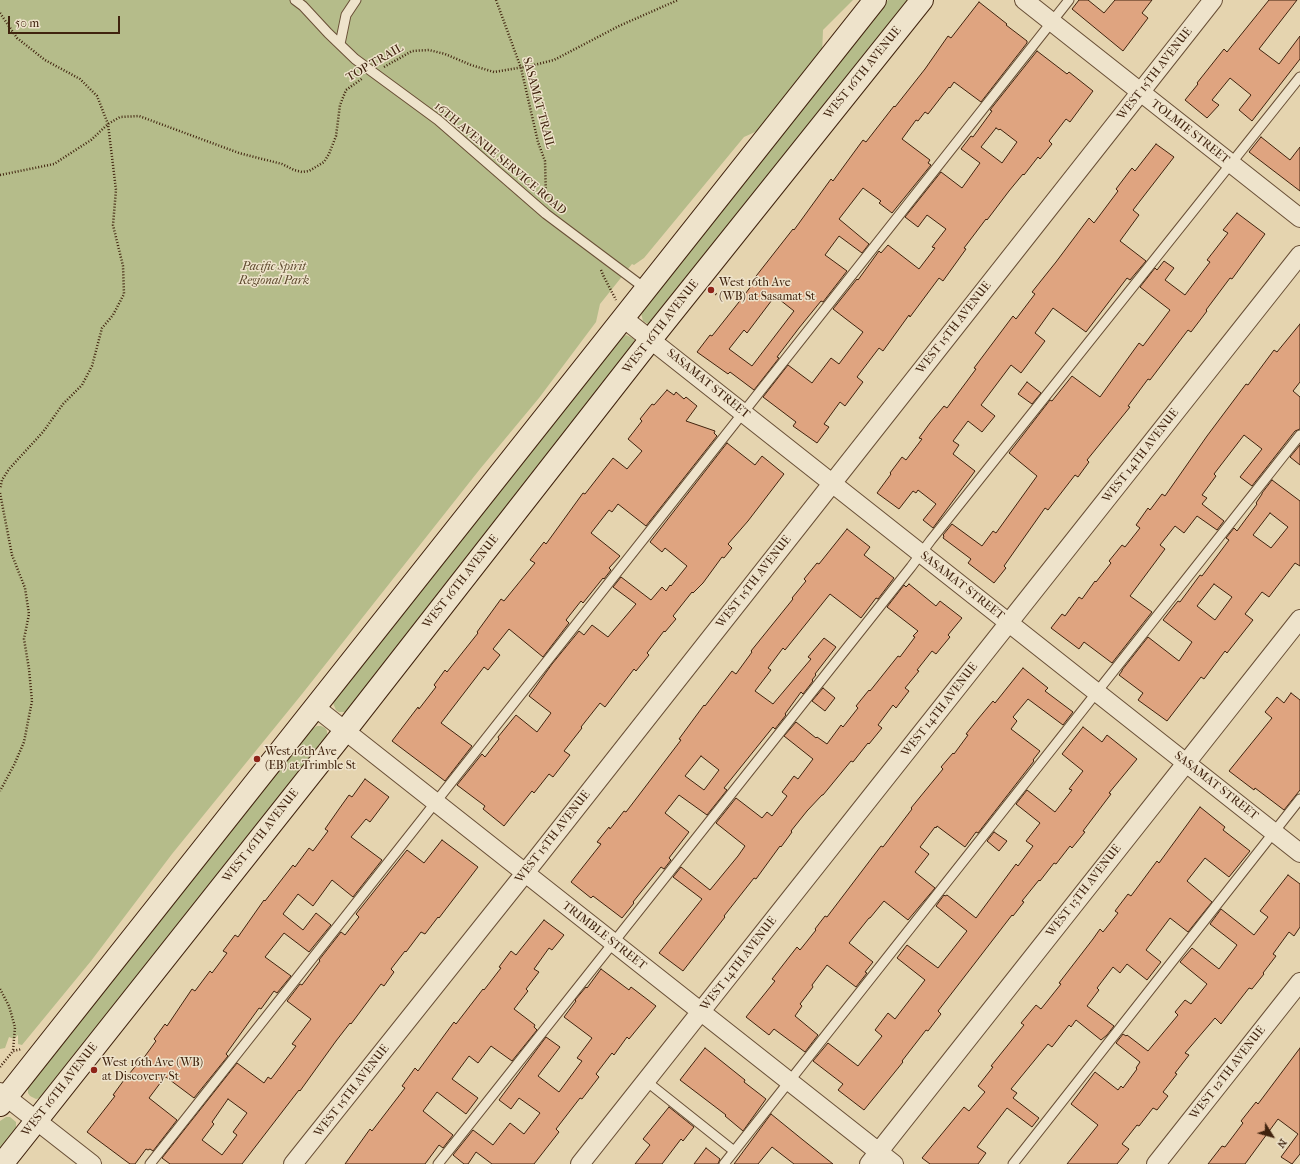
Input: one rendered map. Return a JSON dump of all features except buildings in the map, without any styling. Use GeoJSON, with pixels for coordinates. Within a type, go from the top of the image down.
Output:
{"type":"FeatureCollection","features":[{"type":"Feature","properties":{"kind":"main road"},"geometry":{"type":"LineString","coordinates":[[2,1098],[315,707],[620,309],[646,289],[875,0]]}},
{"type":"Feature","properties":{"kind":"main road","name":"WEST 16TH AVENUE"},"geometry":{"type":"LineString","coordinates":[[2,1164],[345,731],[651,339],[922,0]]}},
{"type":"Feature","properties":{"kind":"street","name":"TOLMIE STREET"},"geometry":{"type":"LineString","coordinates":[[1024,0],[1300,218]]}},
{"type":"Feature","properties":{"kind":"street","name":"WEST 15TH AVENUE"},"geometry":{"type":"LineString","coordinates":[[293,1164],[1213,0]]}},
{"type":"Feature","properties":{"kind":"street","name":"WEST 14TH AVENUE"},"geometry":{"type":"LineString","coordinates":[[580,1164],[1300,255]]}},
{"type":"Feature","properties":{"kind":"street","name":"SASAMAT STREET"},"geometry":{"type":"LineString","coordinates":[[620,309],[651,339],[743,413],[1300,853]]}},
{"type":"Feature","properties":{"kind":"street","name":"WEST 13TH AVENUE"},"geometry":{"type":"LineString","coordinates":[[874,1158],[1300,619]]}},
{"type":"Feature","properties":{"kind":"street","name":"TRIMBLE STREET"},"geometry":{"type":"LineString","coordinates":[[315,707],[789,1082],[874,1158],[894,1164]]}},
{"type":"Feature","properties":{"kind":"street","name":"WEST 12TH AVENUE"},"geometry":{"type":"LineString","coordinates":[[1156,1164],[1300,982]]}},
{"type":"Feature","properties":{"kind":"street"},"geometry":{"type":"LineString","coordinates":[[2,1098],[37,1120],[92,1164]]}},
{"type":"Feature","properties":{"kind":"lane","name":"16TH AVENUE SERVICE ROAD"},"geometry":{"type":"LineString","coordinates":[[295,0],[303,6],[355,59],[438,120],[546,214],[646,289]]}},
{"type":"Feature","properties":{"kind":"lane"},"geometry":{"type":"LineString","coordinates":[[340,44],[346,15],[356,0]]}},
{"type":"Feature","properties":{"kind":"lane"},"geometry":{"type":"LineString","coordinates":[[150,1164],[1069,0]]}},
{"type":"Feature","properties":{"kind":"lane"},"geometry":{"type":"LineString","coordinates":[[438,1164],[1300,77]]}},
{"type":"Feature","properties":{"kind":"lane"},"geometry":{"type":"LineString","coordinates":[[724,1164],[1300,435]]}},
{"type":"Feature","properties":{"kind":"lane"},"geometry":{"type":"LineString","coordinates":[[1012,1164],[1300,799]]}},
{"type":"Feature","properties":{"kind":"lane"},"geometry":{"type":"LineString","coordinates":[[646,1081],[734,1152]]}},
{"type":"Feature","properties":{"kind":"path","name":"SASAMAT TRAIL"},"geometry":{"type":"LineString","coordinates":[[496,0],[521,68],[538,142],[545,161],[546,214]]}},
{"type":"Feature","properties":{"kind":"path","name":"TOP TRAIL"},"geometry":{"type":"LineString","coordinates":[[0,175],[54,164],[91,140],[108,124],[120,117],[139,116],[239,153],[282,164],[294,170],[302,172],[309,171],[324,162],[329,154],[336,136],[340,105],[346,90],[373,72],[412,51],[428,50],[445,54],[471,65],[494,72],[521,68],[554,60],[619,26],[678,0]]}},
{"type":"Feature","properties":{"kind":"path"},"geometry":{"type":"LineString","coordinates":[[0,13],[17,38],[45,60],[80,80],[97,96],[108,124],[116,190],[114,225],[123,266],[124,294],[113,315],[102,328],[92,366],[82,385],[63,404],[43,432],[9,469],[2,480],[0,489]]}},
{"type":"Feature","properties":{"kind":"path"},"geometry":{"type":"LineString","coordinates":[[596,253],[604,277],[620,309]]}},
{"type":"Feature","properties":{"kind":"path"},"geometry":{"type":"LineString","coordinates":[[711,290],[717,295]]}},
{"type":"Feature","properties":{"kind":"path"},"geometry":{"type":"LineString","coordinates":[[0,493],[12,555],[25,588],[29,614],[24,639],[32,701],[24,742],[0,791]]}},
{"type":"Feature","properties":{"kind":"path"},"geometry":{"type":"LineString","coordinates":[[0,990],[9,1006],[15,1027],[14,1051]]}},
{"type":"Feature","properties":{"kind":"green space","name":"Pacific Spirit Regional Park"},"geometry":{"type":"Polygon","coordinates":[[[0,0],[853,0],[823,30],[822,54],[766,127],[744,137],[644,258],[634,265],[632,264],[600,304],[596,322],[539,398],[480,469],[302,694],[172,854],[91,961],[22,1045],[18,1044],[18,1035],[14,1039],[9,1037],[5,1048],[0,1049],[0,0]]]}},
{"type":"Feature","properties":{"kind":"green space"},"geometry":{"type":"Polygon","coordinates":[[[888,0],[910,0],[652,323],[648,324],[643,321],[641,313],[643,310],[888,0]]]}},
{"type":"Feature","properties":{"kind":"green space"},"geometry":{"type":"Polygon","coordinates":[[[626,335],[633,338],[635,342],[346,712],[339,712],[336,710],[333,703],[334,699],[620,339],[626,335]]]}},
{"type":"Feature","properties":{"kind":"green space"},"geometry":{"type":"Polygon","coordinates":[[[317,726],[325,728],[327,731],[327,736],[325,739],[40,1098],[36,1099],[30,1096],[28,1093],[28,1086],[309,731],[317,726]]]}},
{"type":"Feature","properties":{"kind":"green space"},"geometry":{"type":"Polygon","coordinates":[[[6,1117],[10,1117],[16,1122],[16,1129],[0,1150],[0,1121],[6,1117]]]}},
{"type":"Feature","properties":{"kind":"place","name":"West 16th Ave (WB) at Sasamat St"},"geometry":{"type":"Point","coordinates":[711,290]}},
{"type":"Feature","properties":{"kind":"place","name":"West 16th Ave (EB) at Trimble St"},"geometry":{"type":"Point","coordinates":[257,759]}},
{"type":"Feature","properties":{"kind":"place","name":"West 16th Ave (WB) at Discovery St"},"geometry":{"type":"Point","coordinates":[94,1070]}}]}
